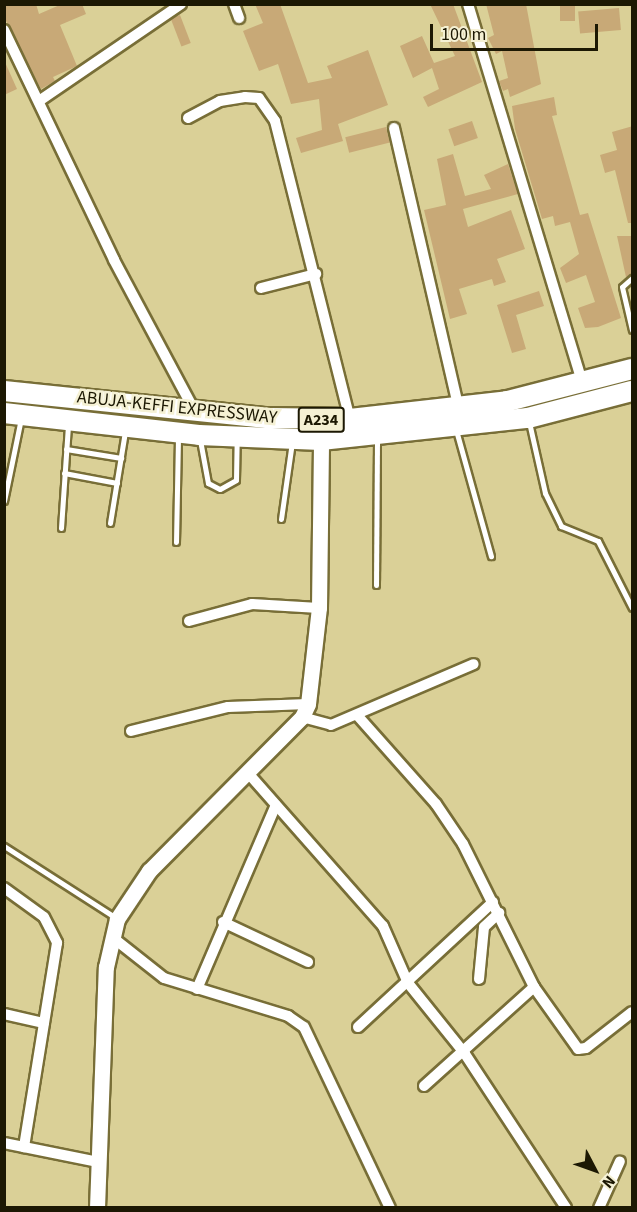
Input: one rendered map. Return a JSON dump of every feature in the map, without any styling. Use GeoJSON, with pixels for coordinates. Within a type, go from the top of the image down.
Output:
{"type":"FeatureCollection","features":[{"type":"Feature","properties":{"kind":"highway","name":"ABUJA-KEFFI EXPRESSWAY"},"geometry":{"type":"LineString","coordinates":[[4,391],[194,410],[350,419],[459,409],[584,384],[633,369]]}},
{"type":"Feature","properties":{"kind":"highway","name":"ABUJA-KEFFI EXPRESSWAY"},"geometry":{"type":"LineString","coordinates":[[13,414],[200,435],[293,441],[321,440],[455,429],[528,417],[633,391]]}},
{"type":"Feature","properties":{"kind":"street"},"geometry":{"type":"LineString","coordinates":[[234,4],[239,18]]}},
{"type":"Feature","properties":{"kind":"street"},"geometry":{"type":"LineString","coordinates":[[468,4],[584,384]]}},
{"type":"Feature","properties":{"kind":"street"},"geometry":{"type":"LineString","coordinates":[[39,101],[174,6]]}},
{"type":"Feature","properties":{"kind":"street"},"geometry":{"type":"LineString","coordinates":[[4,30],[194,410]]}},
{"type":"Feature","properties":{"kind":"street"},"geometry":{"type":"LineString","coordinates":[[188,118],[220,101],[245,97],[259,98],[266,106],[316,274],[350,419]]}},
{"type":"Feature","properties":{"kind":"street"},"geometry":{"type":"LineString","coordinates":[[394,128],[459,409]]}},
{"type":"Feature","properties":{"kind":"street"},"geometry":{"type":"LineString","coordinates":[[261,288],[316,274]]}},
{"type":"Feature","properties":{"kind":"street"},"geometry":{"type":"LineString","coordinates":[[97,1208],[104,991],[117,919],[149,871],[248,773],[305,710],[319,608],[321,440]]}},
{"type":"Feature","properties":{"kind":"street"},"geometry":{"type":"LineString","coordinates":[[189,621],[252,604],[319,608]]}},
{"type":"Feature","properties":{"kind":"street"},"geometry":{"type":"LineString","coordinates":[[131,731],[228,707],[305,710],[331,725],[474,664]]}},
{"type":"Feature","properties":{"kind":"street"},"geometry":{"type":"LineString","coordinates":[[357,715],[436,804],[493,902],[534,987],[578,1049],[586,1048],[633,1012]]}},
{"type":"Feature","properties":{"kind":"street"},"geometry":{"type":"LineString","coordinates":[[248,773],[383,926],[408,983],[465,1054],[566,1208]]}},
{"type":"Feature","properties":{"kind":"street"},"geometry":{"type":"LineString","coordinates":[[197,989],[223,922],[276,805]]}},
{"type":"Feature","properties":{"kind":"street"},"geometry":{"type":"LineString","coordinates":[[4,888],[44,917],[57,943],[24,1148]]}},
{"type":"Feature","properties":{"kind":"street"},"geometry":{"type":"LineString","coordinates":[[358,1027],[493,902]]}},
{"type":"Feature","properties":{"kind":"street"},"geometry":{"type":"LineString","coordinates":[[479,979],[484,927],[499,914]]}},
{"type":"Feature","properties":{"kind":"street"},"geometry":{"type":"LineString","coordinates":[[223,922],[308,962]]}},
{"type":"Feature","properties":{"kind":"street"},"geometry":{"type":"LineString","coordinates":[[112,938],[164,978],[288,1016],[304,1027],[390,1208]]}},
{"type":"Feature","properties":{"kind":"street"},"geometry":{"type":"LineString","coordinates":[[424,1086],[465,1054],[534,987]]}},
{"type":"Feature","properties":{"kind":"street"},"geometry":{"type":"LineString","coordinates":[[4,1014],[44,1023]]}},
{"type":"Feature","properties":{"kind":"street"},"geometry":{"type":"LineString","coordinates":[[4,1143],[98,1162]]}},
{"type":"Feature","properties":{"kind":"street"},"geometry":{"type":"LineString","coordinates":[[599,1208],[620,1161]]}},
{"type":"Feature","properties":{"kind":"lane"},"geometry":{"type":"LineString","coordinates":[[633,278],[622,287],[633,330]]}},
{"type":"Feature","properties":{"kind":"lane"},"geometry":{"type":"LineString","coordinates":[[4,501],[13,414]]}},
{"type":"Feature","properties":{"kind":"lane"},"geometry":{"type":"LineString","coordinates":[[528,417],[545,494],[561,526],[598,541],[633,608]]}},
{"type":"Feature","properties":{"kind":"lane"},"geometry":{"type":"LineString","coordinates":[[61,528],[68,420]]}},
{"type":"Feature","properties":{"kind":"lane"},"geometry":{"type":"LineString","coordinates":[[110,523],[126,427]]}},
{"type":"Feature","properties":{"kind":"lane"},"geometry":{"type":"LineString","coordinates":[[455,429],[491,556]]}},
{"type":"Feature","properties":{"kind":"lane"},"geometry":{"type":"LineString","coordinates":[[176,542],[178,433]]}},
{"type":"Feature","properties":{"kind":"lane"},"geometry":{"type":"LineString","coordinates":[[200,435],[208,483],[220,489],[236,480],[237,437]]}},
{"type":"Feature","properties":{"kind":"lane"},"geometry":{"type":"LineString","coordinates":[[376,436],[376,585]]}},
{"type":"Feature","properties":{"kind":"lane"},"geometry":{"type":"LineString","coordinates":[[281,519],[293,441]]}},
{"type":"Feature","properties":{"kind":"lane"},"geometry":{"type":"LineString","coordinates":[[66,449],[121,458]]}},
{"type":"Feature","properties":{"kind":"lane"},"geometry":{"type":"LineString","coordinates":[[64,473],[117,483]]}},
{"type":"Feature","properties":{"kind":"lane"},"geometry":{"type":"LineString","coordinates":[[4,846],[117,919]]}},
{"type":"Feature","properties":{"kind":"building"},"geometry":{"type":"Polygon","coordinates":[[[4,4],[36,4],[39,14],[62,4],[82,4],[86,14],[60,25],[77,66],[53,77],[55,81],[41,89],[4,17],[4,4]]]}},
{"type":"Feature","properties":{"kind":"building"},"geometry":{"type":"Polygon","coordinates":[[[255,4],[280,4],[308,83],[332,78],[327,66],[368,50],[388,105],[338,124],[343,141],[301,153],[296,138],[322,130],[319,99],[291,104],[278,64],[259,71],[243,31],[263,23],[255,4]]]}},
{"type":"Feature","properties":{"kind":"building"},"geometry":{"type":"Polygon","coordinates":[[[430,4],[453,4],[482,82],[428,107],[423,97],[439,89],[432,68],[413,78],[400,46],[422,36],[434,63],[455,56],[430,4]]]}},
{"type":"Feature","properties":{"kind":"building"},"geometry":{"type":"Polygon","coordinates":[[[486,4],[526,4],[541,84],[510,97],[508,89],[503,91],[499,81],[508,78],[502,51],[496,54],[488,38],[494,35],[486,4]]]}},
{"type":"Feature","properties":{"kind":"building"},"geometry":{"type":"Polygon","coordinates":[[[560,4],[575,4],[575,21],[560,21],[560,4]]]}},
{"type":"Feature","properties":{"kind":"building"},"geometry":{"type":"Polygon","coordinates":[[[619,8],[621,30],[580,33],[578,12],[619,8]]]}},
{"type":"Feature","properties":{"kind":"building"},"geometry":{"type":"Polygon","coordinates":[[[180,15],[191,43],[181,47],[171,19],[180,15]]]}},
{"type":"Feature","properties":{"kind":"building"},"geometry":{"type":"Polygon","coordinates":[[[4,60],[17,89],[4,95],[4,60]]]}},
{"type":"Feature","properties":{"kind":"building"},"geometry":{"type":"Polygon","coordinates":[[[554,97],[557,115],[552,116],[580,215],[588,213],[621,318],[598,327],[585,328],[578,308],[595,302],[586,275],[566,283],[560,268],[579,254],[570,222],[555,226],[553,216],[542,219],[515,129],[512,106],[554,97]]]}},
{"type":"Feature","properties":{"kind":"building"},"geometry":{"type":"Polygon","coordinates":[[[472,121],[478,138],[454,146],[448,129],[472,121]]]}},
{"type":"Feature","properties":{"kind":"building"},"geometry":{"type":"Polygon","coordinates":[[[633,126],[633,223],[628,223],[615,170],[605,173],[600,155],[617,150],[612,132],[633,126]]]}},
{"type":"Feature","properties":{"kind":"building"},"geometry":{"type":"Polygon","coordinates":[[[386,127],[390,143],[349,153],[345,137],[386,127]]]}},
{"type":"Feature","properties":{"kind":"building"},"geometry":{"type":"Polygon","coordinates":[[[453,154],[465,196],[491,189],[484,175],[508,164],[518,194],[463,209],[468,227],[511,210],[525,249],[497,259],[506,282],[494,286],[492,279],[459,289],[467,314],[450,319],[424,210],[446,205],[437,159],[453,154]]]}},
{"type":"Feature","properties":{"kind":"building"},"geometry":{"type":"Polygon","coordinates":[[[617,236],[633,236],[633,273],[626,277],[617,236]]]}},
{"type":"Feature","properties":{"kind":"building"},"geometry":{"type":"Polygon","coordinates":[[[539,291],[544,306],[516,315],[526,349],[512,353],[497,305],[539,291]]]}}]}
